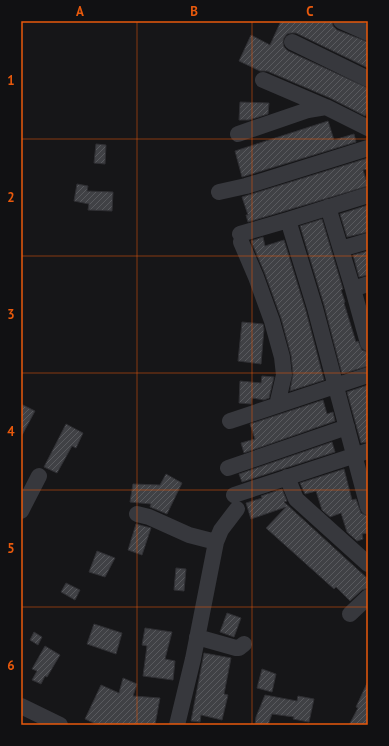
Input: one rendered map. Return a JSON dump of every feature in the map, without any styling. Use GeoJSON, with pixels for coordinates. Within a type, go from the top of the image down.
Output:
{"type":"FeatureCollection","features":[{"type":"Feature","properties":{"kind":"street"},"geometry":{"type":"LineString","coordinates":[[341,21],[368,34]]}},
{"type":"Feature","properties":{"kind":"street"},"geometry":{"type":"LineString","coordinates":[[292,42],[368,79]]}},
{"type":"Feature","properties":{"kind":"street"},"geometry":{"type":"LineString","coordinates":[[263,80],[326,107],[368,128]]}},
{"type":"Feature","properties":{"kind":"street"},"geometry":{"type":"LineString","coordinates":[[238,134],[308,110],[326,107]]}},
{"type":"Feature","properties":{"kind":"street"},"geometry":{"type":"LineString","coordinates":[[219,192],[246,186],[368,148]]}},
{"type":"Feature","properties":{"kind":"street"},"geometry":{"type":"LineString","coordinates":[[277,405],[284,375],[282,357],[272,321],[241,238],[288,220],[368,194]]}},
{"type":"Feature","properties":{"kind":"street"},"geometry":{"type":"LineString","coordinates":[[328,207],[341,249],[361,286],[367,335]]}},
{"type":"Feature","properties":{"kind":"street"},"geometry":{"type":"LineString","coordinates":[[288,220],[316,308],[347,428],[361,453],[368,507]]}},
{"type":"Feature","properties":{"kind":"street"},"geometry":{"type":"LineString","coordinates":[[341,249],[368,241]]}},
{"type":"Feature","properties":{"kind":"street"},"geometry":{"type":"LineString","coordinates":[[230,421],[368,376]]}},
{"type":"Feature","properties":{"kind":"street"},"geometry":{"type":"LineString","coordinates":[[228,468],[347,428]]}},
{"type":"Feature","properties":{"kind":"street"},"geometry":{"type":"LineString","coordinates":[[177,725],[197,637],[216,542],[235,502],[287,477],[361,453]]}},
{"type":"Feature","properties":{"kind":"street"},"geometry":{"type":"LineString","coordinates":[[21,511],[39,476]]}},
{"type":"Feature","properties":{"kind":"street"},"geometry":{"type":"LineString","coordinates":[[287,477],[296,499],[368,564]]}},
{"type":"Feature","properties":{"kind":"street"},"geometry":{"type":"LineString","coordinates":[[137,514],[149,517],[189,535],[216,542]]}},
{"type":"Feature","properties":{"kind":"street"},"geometry":{"type":"LineString","coordinates":[[350,614],[368,597]]}},
{"type":"Feature","properties":{"kind":"street"},"geometry":{"type":"LineString","coordinates":[[197,637],[236,648],[239,648],[244,644]]}},
{"type":"Feature","properties":{"kind":"street"},"geometry":{"type":"LineString","coordinates":[[21,706],[33,719],[60,725]]}},
{"type":"Feature","properties":{"kind":"building"},"geometry":{"type":"Polygon","coordinates":[[[281,21],[332,21],[333,26],[337,30],[368,42],[368,68],[296,33],[287,34],[283,42],[284,47],[288,51],[368,88],[368,110],[365,116],[330,98],[267,71],[260,71],[239,61],[251,35],[270,45],[281,21]]]}},
{"type":"Feature","properties":{"kind":"building"},"geometry":{"type":"Polygon","coordinates":[[[240,102],[269,103],[268,114],[249,120],[239,120],[240,102]]]}},
{"type":"Feature","properties":{"kind":"building"},"geometry":{"type":"Polygon","coordinates":[[[328,121],[334,140],[354,134],[356,142],[242,177],[235,151],[328,121]]]}},
{"type":"Feature","properties":{"kind":"building"},"geometry":{"type":"Polygon","coordinates":[[[96,144],[106,145],[105,164],[94,163],[96,144]]]}},
{"type":"Feature","properties":{"kind":"building"},"geometry":{"type":"Polygon","coordinates":[[[368,158],[368,169],[363,170],[368,186],[248,222],[246,215],[248,215],[242,197],[368,158]]]}},
{"type":"Feature","properties":{"kind":"building"},"geometry":{"type":"Polygon","coordinates":[[[77,184],[88,186],[87,191],[113,192],[112,211],[88,210],[89,204],[74,201],[77,184]]]}},
{"type":"Feature","properties":{"kind":"building"},"geometry":{"type":"Polygon","coordinates":[[[368,205],[368,232],[347,237],[340,214],[368,205]]]}},
{"type":"Feature","properties":{"kind":"building"},"geometry":{"type":"Polygon","coordinates":[[[322,219],[343,289],[341,290],[344,303],[356,342],[358,341],[362,350],[368,352],[368,366],[342,374],[324,305],[300,226],[322,219]]]}},
{"type":"Feature","properties":{"kind":"building"},"geometry":{"type":"Polygon","coordinates":[[[263,237],[265,246],[284,240],[306,311],[324,380],[290,391],[293,374],[291,355],[281,318],[251,241],[263,237]]]}},
{"type":"Feature","properties":{"kind":"building"},"geometry":{"type":"Polygon","coordinates":[[[368,251],[368,275],[359,277],[353,255],[368,251]]]}},
{"type":"Feature","properties":{"kind":"building"},"geometry":{"type":"Polygon","coordinates":[[[242,322],[263,324],[264,329],[261,364],[238,361],[242,322]]]}},
{"type":"Feature","properties":{"kind":"building"},"geometry":{"type":"Polygon","coordinates":[[[262,376],[274,377],[269,398],[264,400],[252,398],[251,404],[239,403],[240,381],[261,383],[262,376]]]}},
{"type":"Feature","properties":{"kind":"building"},"geometry":{"type":"Polygon","coordinates":[[[368,385],[368,442],[361,443],[347,392],[368,385]]]}},
{"type":"Feature","properties":{"kind":"building"},"geometry":{"type":"Polygon","coordinates":[[[323,400],[327,414],[333,412],[335,421],[244,453],[241,443],[255,439],[250,424],[323,400]]]}},
{"type":"Feature","properties":{"kind":"building"},"geometry":{"type":"Polygon","coordinates":[[[21,404],[35,411],[21,437],[21,404]]]}},
{"type":"Feature","properties":{"kind":"building"},"geometry":{"type":"Polygon","coordinates":[[[66,424],[83,433],[76,448],[72,446],[57,473],[44,467],[66,424]]]}},
{"type":"Feature","properties":{"kind":"building"},"geometry":{"type":"Polygon","coordinates":[[[332,442],[335,452],[242,482],[239,474],[332,442]]]}},
{"type":"Feature","properties":{"kind":"building"},"geometry":{"type":"Polygon","coordinates":[[[344,469],[352,500],[356,499],[361,513],[368,516],[368,533],[362,534],[363,539],[357,541],[347,532],[341,513],[330,517],[322,510],[316,491],[305,494],[300,483],[344,469]]]}},
{"type":"Feature","properties":{"kind":"building"},"geometry":{"type":"Polygon","coordinates":[[[166,474],[182,483],[167,514],[150,507],[151,504],[130,502],[133,484],[160,485],[166,474]]]}},
{"type":"Feature","properties":{"kind":"building"},"geometry":{"type":"Polygon","coordinates":[[[282,489],[287,501],[284,502],[368,579],[368,588],[362,590],[350,601],[336,587],[334,589],[266,528],[286,507],[251,519],[246,503],[282,489]]]}},
{"type":"Feature","properties":{"kind":"building"},"geometry":{"type":"Polygon","coordinates":[[[136,524],[151,528],[142,555],[128,550],[136,524]]]}},
{"type":"Feature","properties":{"kind":"building"},"geometry":{"type":"Polygon","coordinates":[[[97,551],[115,558],[105,577],[89,572],[97,551]]]}},
{"type":"Feature","properties":{"kind":"building"},"geometry":{"type":"Polygon","coordinates":[[[176,568],[186,569],[184,591],[174,590],[176,568]]]}},
{"type":"Feature","properties":{"kind":"building"},"geometry":{"type":"Polygon","coordinates":[[[66,583],[80,590],[75,600],[61,592],[66,583]]]}},
{"type":"Feature","properties":{"kind":"building"},"geometry":{"type":"Polygon","coordinates":[[[227,613],[241,618],[234,637],[220,632],[227,613]]]}},
{"type":"Feature","properties":{"kind":"building"},"geometry":{"type":"Polygon","coordinates":[[[94,624],[122,633],[116,654],[87,644],[94,624]]]}},
{"type":"Feature","properties":{"kind":"building"},"geometry":{"type":"Polygon","coordinates":[[[145,628],[172,632],[165,659],[175,661],[173,680],[143,676],[147,646],[142,645],[145,628]]]}},
{"type":"Feature","properties":{"kind":"building"},"geometry":{"type":"Polygon","coordinates":[[[34,632],[42,637],[38,645],[30,640],[34,632]]]}},
{"type":"Feature","properties":{"kind":"building"},"geometry":{"type":"Polygon","coordinates":[[[45,646],[60,655],[41,684],[32,680],[37,671],[32,669],[45,646]]]}},
{"type":"Feature","properties":{"kind":"building"},"geometry":{"type":"Polygon","coordinates":[[[204,653],[231,658],[224,694],[228,695],[222,720],[201,715],[200,722],[191,721],[204,653]]]}},
{"type":"Feature","properties":{"kind":"building"},"geometry":{"type":"Polygon","coordinates":[[[262,669],[276,674],[272,692],[257,688],[262,669]]]}},
{"type":"Feature","properties":{"kind":"building"},"geometry":{"type":"Polygon","coordinates":[[[123,678],[137,684],[133,696],[160,698],[155,725],[98,725],[85,719],[101,685],[119,693],[123,678]]]}},
{"type":"Feature","properties":{"kind":"building"},"geometry":{"type":"Polygon","coordinates":[[[368,681],[368,725],[349,725],[358,708],[356,707],[368,681]]]}},
{"type":"Feature","properties":{"kind":"building"},"geometry":{"type":"Polygon","coordinates":[[[265,695],[297,701],[298,696],[314,699],[309,722],[293,719],[294,717],[272,714],[268,725],[255,725],[256,717],[265,695]]]}}]}
